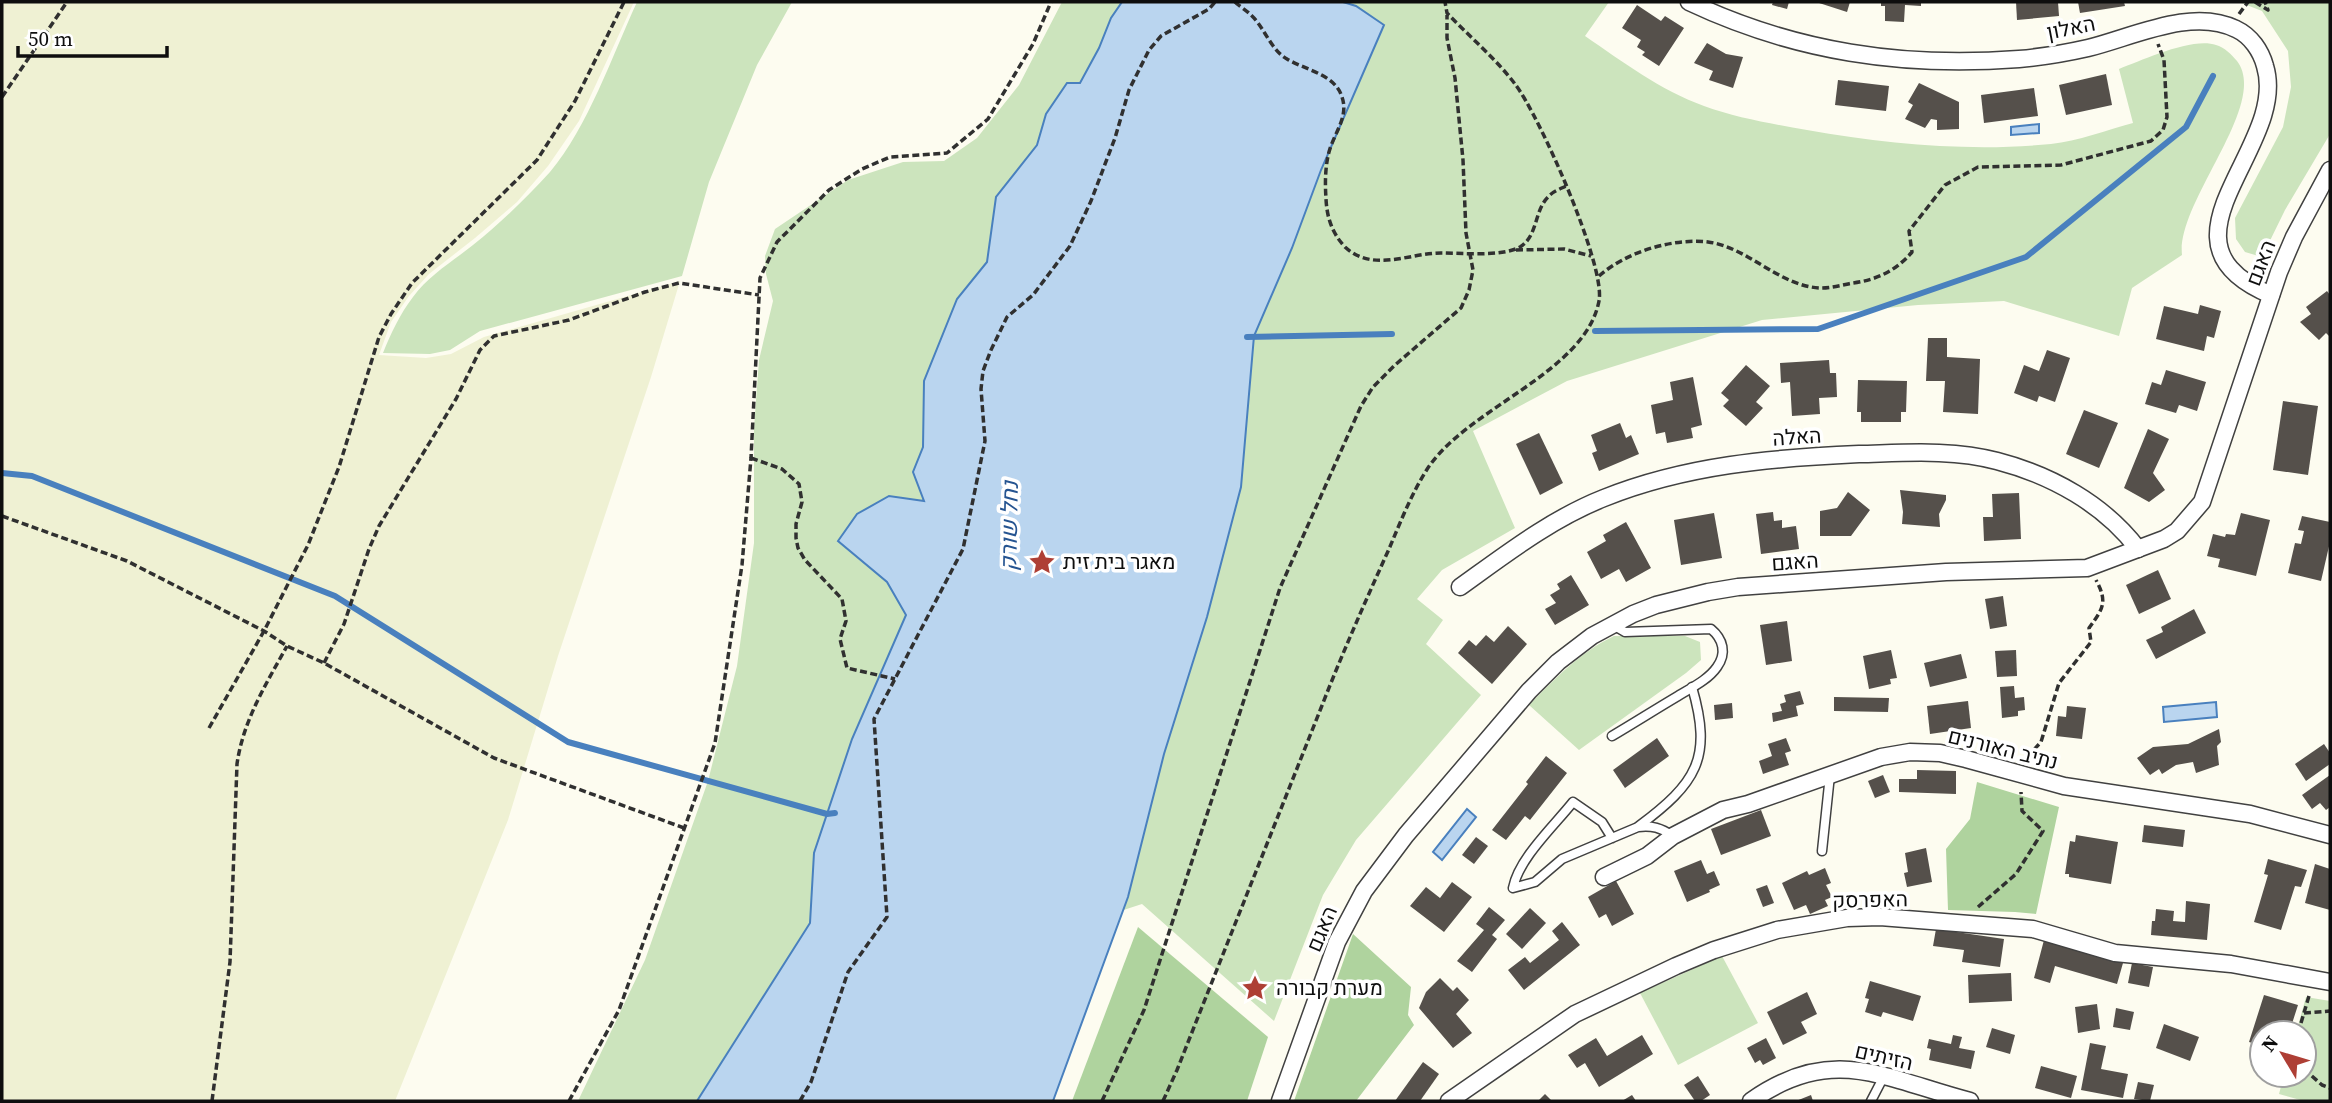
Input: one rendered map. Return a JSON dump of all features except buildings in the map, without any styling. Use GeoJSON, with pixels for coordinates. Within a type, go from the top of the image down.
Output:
{"type":"FeatureCollection","features":[{"type":"Feature","properties":{"kind":"street","name":"האלון"},"geometry":{"type":"LineString","coordinates":[[1689,2],[1730,21],[1781,38],[1837,51],[1896,60],[1958,62],[2022,58],[2085,49],[2176,23],[2200,20],[2222,23],[2239,30],[2252,41],[2262,56],[2269,92],[2266,112],[2221,210],[2217,235],[2219,247],[2230,267],[2247,283],[2271,295]]}},
{"type":"Feature","properties":{"kind":"street","name":"האגם"},"geometry":{"type":"LineString","coordinates":[[1280,1101],[1337,942],[1367,885],[1406,835],[1543,676],[1574,649],[1612,625],[1669,602],[1738,587],[1924,573],[2087,568],[2164,539],[2176,531],[2202,502],[2271,295],[2291,244],[2330,170]]}},
{"type":"Feature","properties":{"kind":"street","name":"האלה"},"geometry":{"type":"LineString","coordinates":[[1460,587],[1549,525],[1593,502],[1634,487],[1707,468],[1830,456],[1949,454],[1994,460],[2059,485],[2088,502],[2114,522],[2138,549]]}},
{"type":"Feature","properties":{"kind":"street","name":"נתיב האורנים"},"geometry":{"type":"LineString","coordinates":[[1604,877],[1647,856],[1673,836],[1723,810],[1748,804],[1881,757],[1910,752],[1940,753],[1966,758],[2064,786],[2250,814],[2330,835]]}},
{"type":"Feature","properties":{"kind":"street","name":"האפרסק"},"geometry":{"type":"LineString","coordinates":[[1449,1101],[1575,1014],[1676,966],[1725,946],[1777,930],[1847,918],[1880,917],[2033,929],[2115,953],[2231,964],[2322,981]]}},
{"type":"Feature","properties":{"kind":"street","name":"הזיתים"},"geometry":{"type":"LineString","coordinates":[[1751,1101],[1777,1084],[1813,1072],[1856,1069],[1970,1101]]}},
{"type":"Feature","properties":{"kind":"lane"},"geometry":{"type":"LineString","coordinates":[[1612,625],[1625,632],[1711,629],[1720,636],[1723,647],[1717,667],[1692,687],[1612,736]]}},
{"type":"Feature","properties":{"kind":"lane"},"geometry":{"type":"LineString","coordinates":[[1612,838],[1602,822],[1573,802],[1523,863],[1515,877],[1513,888],[1535,882],[1562,859],[1612,838],[1638,827],[1667,805],[1692,776],[1702,749],[1702,729],[1692,687]]}},
{"type":"Feature","properties":{"kind":"lane"},"geometry":{"type":"LineString","coordinates":[[1822,851],[1830,775]]}},
{"type":"Feature","properties":{"kind":"lane"},"geometry":{"type":"LineString","coordinates":[[1638,827],[1662,828],[1673,836]]}},
{"type":"Feature","properties":{"kind":"lane"},"geometry":{"type":"LineString","coordinates":[[1871,1101],[1884,1076]]}},
{"type":"Feature","properties":{"kind":"path"},"geometry":{"type":"LineString","coordinates":[[2,97],[67,2]]}},
{"type":"Feature","properties":{"kind":"path"},"geometry":{"type":"LineString","coordinates":[[209,728],[264,631],[308,545],[327,500],[379,337],[391,314],[412,283],[537,160],[575,101],[624,2]]}},
{"type":"Feature","properties":{"kind":"path"},"geometry":{"type":"LineString","coordinates":[[569,1101],[619,1010],[715,743],[742,565],[751,458],[760,278],[777,242],[829,190],[862,169],[890,157],[947,153],[988,120],[1033,44],[1051,2]]}},
{"type":"Feature","properties":{"kind":"path"},"geometry":{"type":"LineString","coordinates":[[800,1101],[811,1082],[848,972],[887,917],[874,719],[963,549],[985,441],[981,389],[983,371],[1007,317],[1033,295],[1070,246],[1115,138],[1129,90],[1149,50],[1161,36],[1209,9],[1215,2]]}},
{"type":"Feature","properties":{"kind":"path"},"geometry":{"type":"LineString","coordinates":[[1234,2],[1250,14],[1276,51],[1288,60],[1318,73],[1338,88],[1342,95],[1343,117],[1329,151],[1325,178],[1327,216],[1335,236],[1349,250],[1364,260],[1386,261],[1437,253],[1469,254],[1514,250],[1564,249],[1593,256]]}},
{"type":"Feature","properties":{"kind":"path"},"geometry":{"type":"LineString","coordinates":[[1102,1101],[1144,1010],[1280,588],[1361,406],[1373,387],[1461,308],[1469,290],[1473,270],[1469,254],[1463,160],[1445,2]]}},
{"type":"Feature","properties":{"kind":"path"},"geometry":{"type":"LineString","coordinates":[[2255,2],[2268,10],[2265,2]]}},
{"type":"Feature","properties":{"kind":"path"},"geometry":{"type":"LineString","coordinates":[[1163,1101],[1349,636],[1427,469],[1455,436],[1571,350],[1593,321],[1600,299],[1599,276],[1593,256],[1557,163],[1516,85],[1447,13]]}},
{"type":"Feature","properties":{"kind":"path"},"geometry":{"type":"LineString","coordinates":[[1599,276],[1611,265],[1674,242],[1708,242],[1728,247],[1798,283],[1821,288],[1869,281],[1900,266],[1912,252],[1909,231],[1945,185],[1978,167],[2061,165],[2151,141],[2163,130],[2167,117],[2164,60],[2152,30]]}},
{"type":"Feature","properties":{"kind":"path"},"geometry":{"type":"LineString","coordinates":[[1514,250],[1522,246],[1532,234],[1543,203],[1566,186]]}},
{"type":"Feature","properties":{"kind":"path"},"geometry":{"type":"LineString","coordinates":[[324,663],[344,624],[379,526],[456,399],[486,342],[494,337],[569,320],[645,292],[679,283],[758,295]]}},
{"type":"Feature","properties":{"kind":"path"},"geometry":{"type":"LineString","coordinates":[[751,458],[782,469],[799,484],[802,502],[796,524],[798,548],[805,560],[842,599],[846,621],[841,639],[847,668],[895,680]]}},
{"type":"Feature","properties":{"kind":"path"},"geometry":{"type":"LineString","coordinates":[[2,516],[127,561],[324,663],[494,758],[684,828]]}},
{"type":"Feature","properties":{"kind":"path"},"geometry":{"type":"LineString","coordinates":[[1968,924],[1980,904],[2016,874],[2043,831],[2022,811],[2021,774],[2027,756],[2041,742],[2059,683],[2091,642],[2089,628],[2101,612],[2104,595],[2087,568]]}},
{"type":"Feature","properties":{"kind":"path"},"geometry":{"type":"LineString","coordinates":[[212,1101],[230,962],[239,747],[249,716],[287,646]]}},
{"type":"Feature","properties":{"kind":"path"},"geometry":{"type":"LineString","coordinates":[[2302,1019],[2322,981]]}},
{"type":"Feature","properties":{"kind":"path"},"geometry":{"type":"LineString","coordinates":[[2304,1013],[2330,1011]]}},
{"type":"Feature","properties":{"kind":"green space"},"geometry":{"type":"Polygon","coordinates":[[[2,2],[634,2],[579,121],[548,166],[517,202],[429,274],[409,296],[391,322],[379,355],[426,358],[451,354],[484,337],[680,281],[651,377],[558,656],[508,820],[395,1101],[2,1101],[2,2]]]}},
{"type":"Feature","properties":{"kind":"green space"},"geometry":{"type":"Polygon","coordinates":[[[637,2],[792,2],[757,65],[709,182],[682,276],[480,331],[450,350],[430,354],[383,353],[400,317],[419,289],[503,219],[550,172],[564,154],[588,113],[637,2]]]}},
{"type":"Feature","properties":{"kind":"green space"},"geometry":{"type":"Polygon","coordinates":[[[1062,2],[1609,2],[1585,36],[1642,75],[1704,106],[1768,123],[1837,135],[1959,147],[2061,143],[2133,123],[2119,69],[2181,47],[2206,43],[2222,48],[2237,61],[2244,80],[2233,127],[2193,208],[2184,233],[2182,255],[2132,288],[2119,336],[2004,301],[1918,305],[1762,320],[1567,381],[1473,431],[1515,528],[1442,570],[1417,599],[1443,620],[1426,644],[1481,695],[1356,840],[1323,895],[1274,1021],[1142,904],[911,979],[813,1101],[578,1101],[645,960],[708,781],[737,666],[754,543],[754,428],[759,360],[773,301],[766,274],[765,256],[775,229],[848,180],[903,162],[944,161],[977,138],[1019,85],[1062,2]]]}},
{"type":"Feature","properties":{"kind":"green space"},"geometry":{"type":"Polygon","coordinates":[[[2239,2],[2330,2],[2330,134],[2285,210],[2262,257],[2245,252],[2236,239],[2235,218],[2283,127],[2291,87],[2288,51],[2262,11],[2239,2]]]}},
{"type":"Feature","properties":{"kind":"green space"},"geometry":{"type":"Polygon","coordinates":[[[1614,636],[1685,636],[1700,642],[1701,660],[1579,750],[1529,705],[1579,658],[1614,636]]]}},
{"type":"Feature","properties":{"kind":"green space"},"geometry":{"type":"Polygon","coordinates":[[[1977,782],[2059,807],[2036,914],[1948,910],[1946,849],[1970,819],[1977,782]]]}},
{"type":"Feature","properties":{"kind":"green space"},"geometry":{"type":"Polygon","coordinates":[[[1138,927],[1268,1037],[1247,1101],[1072,1101],[1138,927]]]}},
{"type":"Feature","properties":{"kind":"green space"},"geometry":{"type":"Polygon","coordinates":[[[1353,934],[1411,987],[1408,1015],[1414,1025],[1356,1101],[1294,1101],[1353,934]]]}},
{"type":"Feature","properties":{"kind":"green space"},"geometry":{"type":"Polygon","coordinates":[[[1722,956],[1758,1023],[1678,1065],[1640,993],[1722,956]]]}},
{"type":"Feature","properties":{"kind":"green space"},"geometry":{"type":"Polygon","coordinates":[[[2306,997],[2330,1001],[2330,1101],[2304,1101],[2279,1094],[2280,1089],[2318,1089],[2318,1019],[2300,1019],[2306,997]]]}},
{"type":"Feature","properties":{"kind":"water","name":"מאגר בית זית"},"geometry":{"type":"Polygon","coordinates":[[[1122,2],[1343,2],[1356,6],[1384,25],[1321,170],[1292,248],[1254,336],[1241,487],[1207,617],[1164,754],[1128,897],[1053,1101],[697,1101],[810,923],[814,853],[852,739],[906,615],[887,582],[838,541],[857,514],[889,496],[924,501],[913,472],[923,447],[924,381],[957,299],[987,262],[996,197],[1037,145],[1046,114],[1067,83],[1080,83],[1111,18],[1122,2]]]}},
{"type":"Feature","properties":{"kind":"water"},"geometry":{"type":"Polygon","coordinates":[[[2039,124],[2039,133],[2011,135],[2011,127],[2039,124]]]}},
{"type":"Feature","properties":{"kind":"water"},"geometry":{"type":"Polygon","coordinates":[[[2216,702],[2217,717],[2164,722],[2163,707],[2216,702]]]}},
{"type":"Feature","properties":{"kind":"water"},"geometry":{"type":"Polygon","coordinates":[[[1467,809],[1476,817],[1442,860],[1433,852],[1467,809]]]}},
{"type":"Feature","properties":{"kind":"waterway"},"geometry":{"type":"LineString","coordinates":[[1595,331],[1818,329],[2026,257],[2186,127],[2213,76]]}},
{"type":"Feature","properties":{"kind":"waterway"},"geometry":{"type":"LineString","coordinates":[[1247,337],[1392,334]]}},
{"type":"Feature","properties":{"kind":"waterway"},"geometry":{"type":"LineString","coordinates":[[2,473],[32,476],[335,596],[568,742],[827,814],[835,813]]}},
{"type":"Feature","properties":{"kind":"place","name":"מאגר בית זית"},"geometry":{"type":"Point","coordinates":[1042,562]}},
{"type":"Feature","properties":{"kind":"place","name":"מערת קבורה"},"geometry":{"type":"Point","coordinates":[1255,988]}},
{"type":"Feature","properties":{"kind":"water label","name":"נחל שורק"},"geometry":{"type":"Point","coordinates":[1009,526]}}]}
